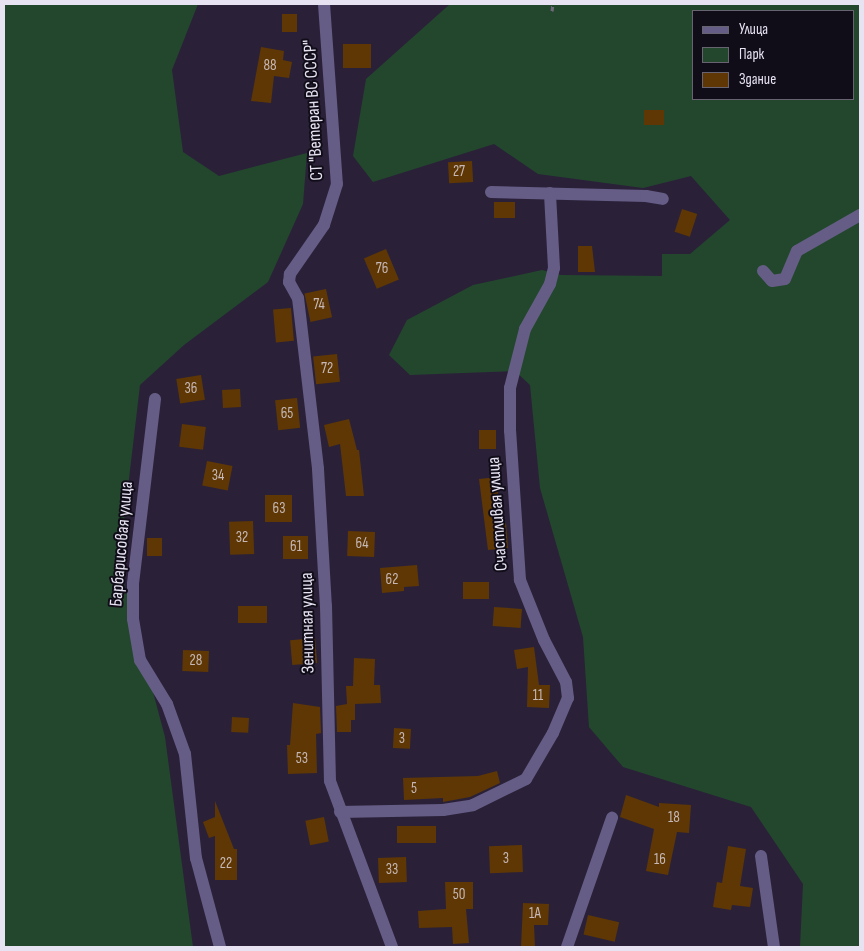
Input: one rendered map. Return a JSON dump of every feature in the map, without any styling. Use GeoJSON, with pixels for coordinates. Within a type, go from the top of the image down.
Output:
{"type":"FeatureCollection","features":[{"type":"Feature","properties":{"kind":"street","name":"СТ \"Ветеран ВС СССР\""},"geometry":{"type":"LineString","coordinates":[[292,290],[290,274],[324,225],[337,184],[324,4]]}},
{"type":"Feature","properties":{"kind":"street"},"geometry":{"type":"LineString","coordinates":[[491,192],[646,196],[664,199]]}},
{"type":"Feature","properties":{"kind":"street","name":"Счастливая улица"},"geometry":{"type":"LineString","coordinates":[[340,812],[453,808],[473,804],[526,779],[553,733],[568,698],[566,682],[544,640],[520,580],[510,431],[510,388],[523,338],[550,284],[554,268],[550,193]]}},
{"type":"Feature","properties":{"kind":"street"},"geometry":{"type":"LineString","coordinates":[[763,271],[772,281],[785,279],[797,252],[860,215]]}},
{"type":"Feature","properties":{"kind":"street","name":"Зенитная улица"},"geometry":{"type":"LineString","coordinates":[[292,290],[298,298],[318,470],[326,606],[330,781],[392,947]]}},
{"type":"Feature","properties":{"kind":"street","name":"Барбарисовая улица"},"geometry":{"type":"LineString","coordinates":[[155,399],[133,584],[133,619],[140,660],[167,704],[185,754],[196,858],[220,947]]}},
{"type":"Feature","properties":{"kind":"street"},"geometry":{"type":"LineString","coordinates":[[567,947],[612,818]]}},
{"type":"Feature","properties":{"kind":"street"},"geometry":{"type":"LineString","coordinates":[[761,856],[774,947]]}},
{"type":"Feature","properties":{"kind":"path"},"geometry":{"type":"LineString","coordinates":[[552,11],[553,4]]}},
{"type":"Feature","properties":{"kind":"green space"},"geometry":{"type":"Polygon","coordinates":[[[4,4],[198,4],[172,70],[183,152],[219,176],[307,153],[303,204],[268,282],[184,345],[140,385],[119,564],[165,737],[193,947],[4,947],[4,4]]]}},
{"type":"Feature","properties":{"kind":"green space"},"geometry":{"type":"Polygon","coordinates":[[[450,4],[860,4],[860,947],[800,947],[803,884],[751,807],[623,767],[589,727],[583,637],[540,488],[530,385],[515,371],[410,375],[389,355],[407,320],[473,285],[542,270],[561,275],[662,276],[662,254],[690,254],[730,220],[691,176],[643,188],[538,174],[494,144],[373,182],[353,156],[366,79],[450,4]]]}},
{"type":"Feature","properties":{"kind":"building"},"geometry":{"type":"Polygon","coordinates":[[[282,14],[297,14],[297,32],[282,32],[282,14]]]}},
{"type":"Feature","properties":{"kind":"building"},"geometry":{"type":"Polygon","coordinates":[[[343,44],[371,44],[371,68],[343,68],[343,44]]]}},
{"type":"Feature","properties":{"kind":"building"},"geometry":{"type":"Polygon","coordinates":[[[261,47],[284,51],[283,60],[292,62],[289,78],[274,76],[271,103],[251,101],[261,47]]]}},
{"type":"Feature","properties":{"kind":"building"},"geometry":{"type":"Polygon","coordinates":[[[644,110],[664,110],[664,125],[644,125],[644,110]]]}},
{"type":"Feature","properties":{"kind":"building"},"geometry":{"type":"Polygon","coordinates":[[[472,161],[473,182],[449,183],[448,162],[472,161]]]}},
{"type":"Feature","properties":{"kind":"building"},"geometry":{"type":"Polygon","coordinates":[[[494,202],[515,202],[515,218],[494,218],[494,202]]]}},
{"type":"Feature","properties":{"kind":"building"},"geometry":{"type":"Polygon","coordinates":[[[682,209],[697,214],[690,237],[675,232],[682,209]]]}},
{"type":"Feature","properties":{"kind":"building"},"geometry":{"type":"Polygon","coordinates":[[[578,246],[592,246],[595,272],[578,272],[578,246]]]}},
{"type":"Feature","properties":{"kind":"building"},"geometry":{"type":"Polygon","coordinates":[[[386,249],[399,279],[377,289],[364,258],[386,249]]]}},
{"type":"Feature","properties":{"kind":"building"},"geometry":{"type":"Polygon","coordinates":[[[326,289],[332,317],[311,322],[304,294],[326,289]]]}},
{"type":"Feature","properties":{"kind":"building"},"geometry":{"type":"Polygon","coordinates":[[[291,308],[294,341],[276,342],[273,310],[291,308]]]}},
{"type":"Feature","properties":{"kind":"building"},"geometry":{"type":"Polygon","coordinates":[[[337,354],[340,382],[316,384],[313,357],[337,354]]]}},
{"type":"Feature","properties":{"kind":"building"},"geometry":{"type":"Polygon","coordinates":[[[201,375],[205,400],[180,404],[176,379],[201,375]]]}},
{"type":"Feature","properties":{"kind":"building"},"geometry":{"type":"Polygon","coordinates":[[[240,389],[241,407],[223,408],[222,390],[240,389]]]}},
{"type":"Feature","properties":{"kind":"building"},"geometry":{"type":"Polygon","coordinates":[[[297,398],[300,428],[278,430],[275,400],[297,398]]]}},
{"type":"Feature","properties":{"kind":"building"},"geometry":{"type":"Polygon","coordinates":[[[349,419],[357,450],[359,450],[364,496],[346,496],[340,444],[329,447],[324,425],[349,419]]]}},
{"type":"Feature","properties":{"kind":"building"},"geometry":{"type":"Polygon","coordinates":[[[182,424],[206,427],[203,450],[179,447],[182,424]]]}},
{"type":"Feature","properties":{"kind":"building"},"geometry":{"type":"Polygon","coordinates":[[[479,430],[496,430],[496,449],[479,449],[479,430]]]}},
{"type":"Feature","properties":{"kind":"building"},"geometry":{"type":"Polygon","coordinates":[[[207,461],[233,466],[228,491],[202,486],[207,461]]]}},
{"type":"Feature","properties":{"kind":"building"},"geometry":{"type":"Polygon","coordinates":[[[497,477],[500,524],[506,523],[508,548],[488,550],[479,479],[497,477]]]}},
{"type":"Feature","properties":{"kind":"building"},"geometry":{"type":"Polygon","coordinates":[[[265,495],[292,495],[292,522],[265,522],[265,495]]]}},
{"type":"Feature","properties":{"kind":"building"},"geometry":{"type":"Polygon","coordinates":[[[253,521],[254,554],[230,555],[229,522],[253,521]]]}},
{"type":"Feature","properties":{"kind":"building"},"geometry":{"type":"Polygon","coordinates":[[[348,531],[375,532],[374,557],[347,556],[348,531]]]}},
{"type":"Feature","properties":{"kind":"building"},"geometry":{"type":"Polygon","coordinates":[[[283,536],[308,536],[308,559],[283,559],[283,536]]]}},
{"type":"Feature","properties":{"kind":"building"},"geometry":{"type":"Polygon","coordinates":[[[147,538],[162,538],[162,556],[147,556],[147,538]]]}},
{"type":"Feature","properties":{"kind":"building"},"geometry":{"type":"Polygon","coordinates":[[[417,565],[419,586],[404,587],[404,591],[382,593],[380,568],[417,565]]]}},
{"type":"Feature","properties":{"kind":"building"},"geometry":{"type":"Polygon","coordinates":[[[463,582],[489,582],[489,599],[463,599],[463,582]]]}},
{"type":"Feature","properties":{"kind":"building"},"geometry":{"type":"Polygon","coordinates":[[[238,606],[267,606],[267,623],[238,623],[238,606]]]}},
{"type":"Feature","properties":{"kind":"building"},"geometry":{"type":"Polygon","coordinates":[[[494,607],[522,609],[521,628],[493,626],[494,607]]]}},
{"type":"Feature","properties":{"kind":"building"},"geometry":{"type":"Polygon","coordinates":[[[315,638],[317,663],[292,665],[290,640],[315,638]]]}},
{"type":"Feature","properties":{"kind":"building"},"geometry":{"type":"Polygon","coordinates":[[[534,647],[539,685],[550,685],[549,708],[527,707],[528,667],[517,669],[514,650],[534,647]]]}},
{"type":"Feature","properties":{"kind":"building"},"geometry":{"type":"Polygon","coordinates":[[[183,650],[209,651],[208,672],[182,671],[183,650]]]}},
{"type":"Feature","properties":{"kind":"building"},"geometry":{"type":"Polygon","coordinates":[[[354,658],[375,659],[374,685],[380,685],[381,703],[355,704],[355,720],[351,720],[351,732],[337,732],[336,706],[347,704],[346,686],[353,686],[354,658]]]}},
{"type":"Feature","properties":{"kind":"building"},"geometry":{"type":"Polygon","coordinates":[[[293,703],[320,707],[321,733],[316,734],[317,773],[288,774],[287,745],[290,745],[293,703]]]}},
{"type":"Feature","properties":{"kind":"building"},"geometry":{"type":"Polygon","coordinates":[[[232,717],[249,718],[248,733],[231,732],[232,717]]]}},
{"type":"Feature","properties":{"kind":"building"},"geometry":{"type":"Polygon","coordinates":[[[394,728],[411,729],[410,749],[393,748],[394,728]]]}},
{"type":"Feature","properties":{"kind":"building"},"geometry":{"type":"Polygon","coordinates":[[[497,771],[500,783],[470,797],[443,802],[443,798],[404,800],[403,778],[478,776],[497,771]]]}},
{"type":"Feature","properties":{"kind":"building"},"geometry":{"type":"Polygon","coordinates":[[[626,795],[659,807],[659,803],[691,805],[689,833],[677,832],[668,875],[646,871],[654,829],[620,817],[626,795]]]}},
{"type":"Feature","properties":{"kind":"building"},"geometry":{"type":"Polygon","coordinates":[[[215,801],[234,849],[237,849],[237,880],[215,880],[215,836],[209,838],[203,822],[215,817],[215,801]]]}},
{"type":"Feature","properties":{"kind":"building"},"geometry":{"type":"Polygon","coordinates":[[[324,817],[329,842],[310,845],[305,821],[324,817]]]}},
{"type":"Feature","properties":{"kind":"building"},"geometry":{"type":"Polygon","coordinates":[[[397,826],[436,826],[436,843],[397,843],[397,826]]]}},
{"type":"Feature","properties":{"kind":"building"},"geometry":{"type":"Polygon","coordinates":[[[522,845],[523,872],[490,873],[489,846],[522,845]]]}},
{"type":"Feature","properties":{"kind":"building"},"geometry":{"type":"Polygon","coordinates":[[[728,846],[746,849],[740,886],[753,888],[750,907],[732,905],[731,910],[713,907],[717,882],[722,883],[728,846]]]}},
{"type":"Feature","properties":{"kind":"building"},"geometry":{"type":"Polygon","coordinates":[[[406,857],[407,882],[379,883],[378,858],[406,857]]]}},
{"type":"Feature","properties":{"kind":"building"},"geometry":{"type":"Polygon","coordinates":[[[445,882],[473,882],[473,909],[466,909],[469,943],[453,944],[452,927],[419,928],[418,911],[446,909],[445,882]]]}},
{"type":"Feature","properties":{"kind":"building"},"geometry":{"type":"Polygon","coordinates":[[[523,903],[549,904],[548,925],[534,925],[535,947],[521,947],[523,903]]]}},
{"type":"Feature","properties":{"kind":"building"},"geometry":{"type":"Polygon","coordinates":[[[588,915],[619,922],[615,942],[584,934],[588,915]]]}}]}
